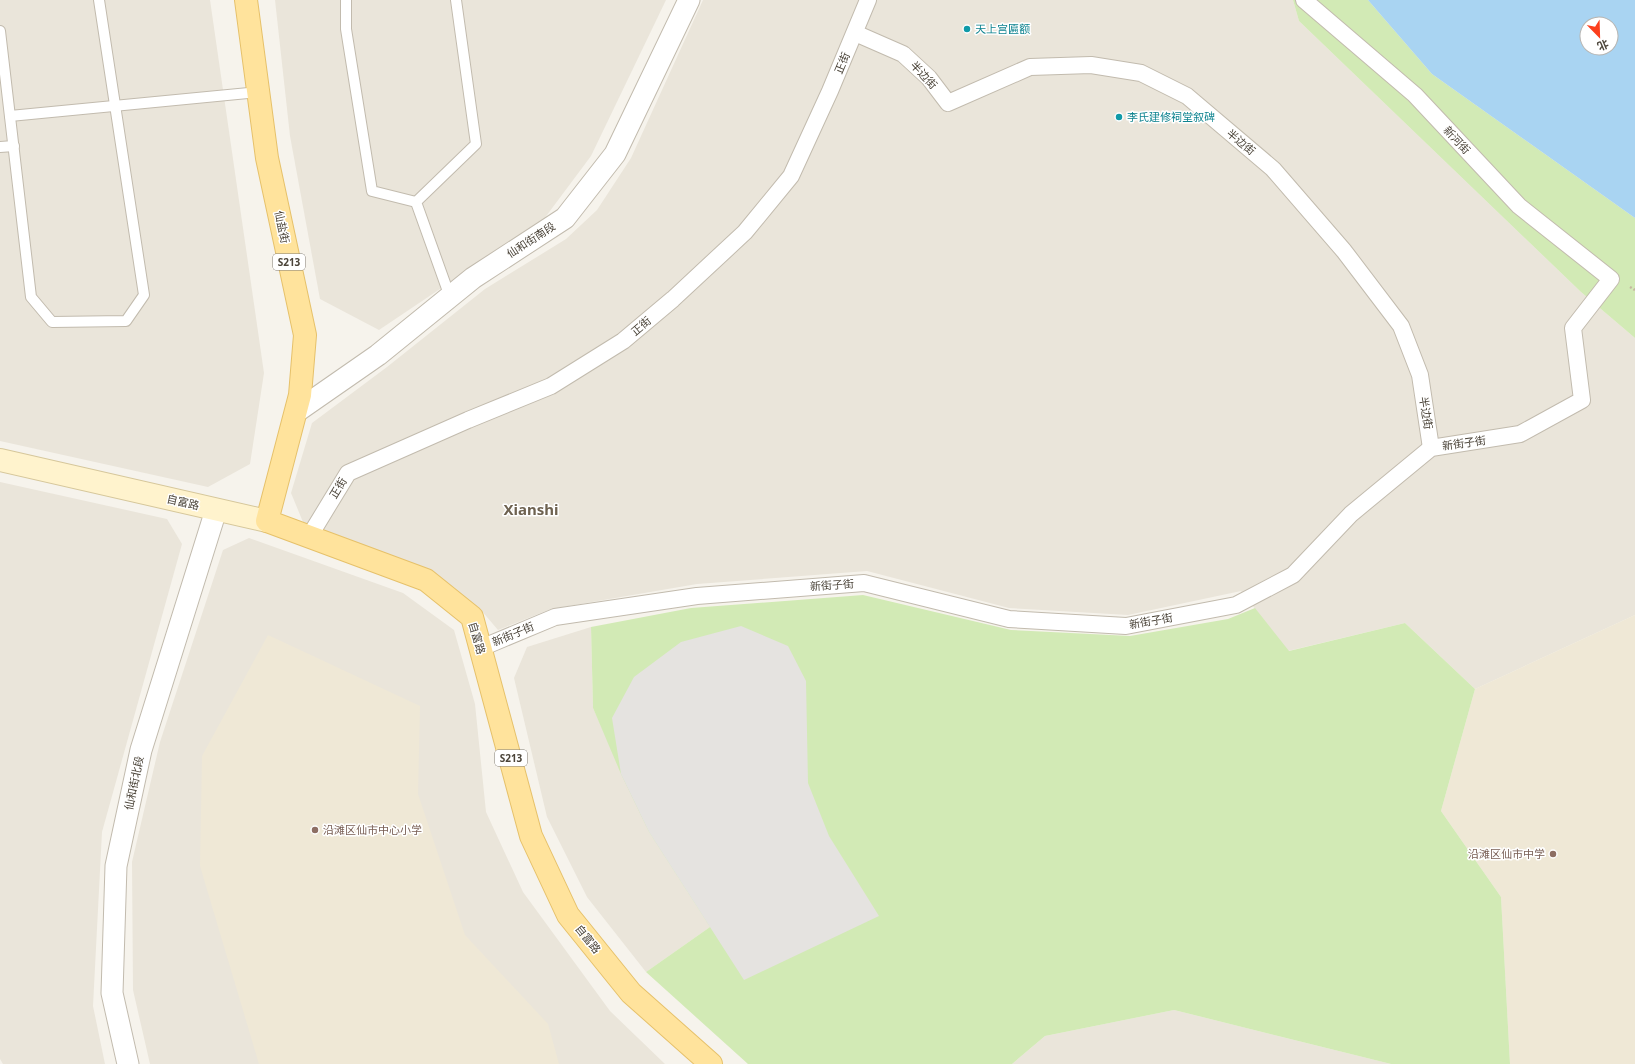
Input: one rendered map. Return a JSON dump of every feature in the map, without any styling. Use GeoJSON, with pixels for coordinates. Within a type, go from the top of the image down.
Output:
{"type":"FeatureCollection","features":[{"type":"Feature","properties":{"kind":"main road","name":"仙盐街"},"geometry":{"type":"LineString","coordinates":[[246,0],[267,158],[305,335],[300,395],[267,521]]}},
{"type":"Feature","properties":{"kind":"main road","name":"自富路"},"geometry":{"type":"LineString","coordinates":[[0,460],[267,521],[426,580],[472,617],[531,836],[568,915],[632,993],[711,1064]]}},
{"type":"Feature","properties":{"kind":"street","name":"仙和街南段"},"geometry":{"type":"LineString","coordinates":[[296,412],[378,355],[473,278],[565,218],[615,154],[689,0]]}},
{"type":"Feature","properties":{"kind":"street","name":"正街"},"geometry":{"type":"LineString","coordinates":[[309,537],[348,473],[468,420],[551,386],[623,341],[673,299],[745,232],[791,176],[855,33],[868,0]]}},
{"type":"Feature","properties":{"kind":"street","name":"新河街"},"geometry":{"type":"LineString","coordinates":[[1304,0],[1416,95],[1519,206],[1611,279]]}},
{"type":"Feature","properties":{"kind":"street","name":"半边街"},"geometry":{"type":"LineString","coordinates":[[855,33],[903,54],[929,78],[948,103],[1030,67],[1091,65],[1141,73],[1187,96],[1273,169],[1344,251],[1401,326],[1420,375],[1431,448]]}},
{"type":"Feature","properties":{"kind":"street","name":"新街子街"},"geometry":{"type":"LineString","coordinates":[[481,648],[554,617],[697,596],[864,583],[1009,619],[1126,626],[1236,605],[1293,575],[1351,514],[1431,448],[1520,434],[1582,400],[1573,328],[1611,279]]}},
{"type":"Feature","properties":{"kind":"street","name":"仙和街北段"},"geometry":{"type":"LineString","coordinates":[[128,1064],[112,993],[116,866],[141,750],[216,510]]}},
{"type":"Feature","properties":{"kind":"lane"},"geometry":{"type":"LineString","coordinates":[[0,31],[31,297],[52,322],[126,321],[144,295],[99,0]]}},
{"type":"Feature","properties":{"kind":"lane"},"geometry":{"type":"LineString","coordinates":[[346,0],[346,29],[372,191],[416,202]]}},
{"type":"Feature","properties":{"kind":"lane"},"geometry":{"type":"LineString","coordinates":[[416,202],[476,144],[456,0]]}},
{"type":"Feature","properties":{"kind":"lane"},"geometry":{"type":"LineString","coordinates":[[10,116],[258,92]]}},
{"type":"Feature","properties":{"kind":"lane"},"geometry":{"type":"LineString","coordinates":[[0,147],[14,146]]}},
{"type":"Feature","properties":{"kind":"lane"},"geometry":{"type":"LineString","coordinates":[[416,202],[450,297]]}},
{"type":"Feature","properties":{"kind":"shaded area"},"geometry":{"type":"Polygon","coordinates":[[[0,0],[210,0],[264,373],[250,464],[208,487],[0,441],[0,0]]]}},
{"type":"Feature","properties":{"kind":"shaded area"},"geometry":{"type":"Polygon","coordinates":[[[275,0],[666,0],[591,156],[544,219],[379,330],[320,299],[290,136],[275,0]]]}},
{"type":"Feature","properties":{"kind":"shaded area"},"geometry":{"type":"Polygon","coordinates":[[[703,0],[1293,0],[1299,21],[1581,292],[1635,338],[1635,615],[1475,689],[1405,623],[1288,651],[1241,591],[1128,615],[1009,608],[867,571],[697,584],[551,609],[498,630],[481,610],[428,569],[303,522],[291,493],[312,423],[387,367],[485,289],[566,239],[597,210],[631,158],[703,0]]]}},
{"type":"Feature","properties":{"kind":"shaded area"},"geometry":{"type":"Polygon","coordinates":[[[0,482],[167,519],[182,544],[102,832],[93,1006],[105,1064],[3,1064],[0,1059],[0,482]]]}},
{"type":"Feature","properties":{"kind":"shaded area"},"geometry":{"type":"Polygon","coordinates":[[[249,538],[403,593],[454,630],[475,704],[486,812],[523,892],[610,1011],[665,1064],[150,1064],[133,990],[132,862],[160,742],[223,550],[249,538]]]}},
{"type":"Feature","properties":{"kind":"shaded area","name":"沿滩区仙市中学"},"geometry":{"type":"Polygon","coordinates":[[[1635,615],[1635,1064],[1510,1064],[1501,897],[1441,811],[1475,689],[1635,615]]]}},
{"type":"Feature","properties":{"kind":"shaded area"},"geometry":{"type":"Polygon","coordinates":[[[741,626],[788,646],[806,681],[808,783],[829,836],[879,916],[744,980],[649,832],[621,774],[612,718],[634,677],[681,642],[741,626]]]}},
{"type":"Feature","properties":{"kind":"shaded area"},"geometry":{"type":"Polygon","coordinates":[[[591,627],[593,708],[649,832],[710,927],[646,972],[587,897],[547,817],[514,678],[527,647],[591,627]]]}},
{"type":"Feature","properties":{"kind":"shaded area","name":"沿滩区仙市中心小学"},"geometry":{"type":"Polygon","coordinates":[[[268,635],[420,706],[418,794],[465,935],[548,1024],[559,1064],[259,1064],[200,866],[202,756],[268,635]]]}},
{"type":"Feature","properties":{"kind":"shaded area"},"geometry":{"type":"Polygon","coordinates":[[[1174,1010],[1391,1064],[1012,1064],[1045,1036],[1174,1010]]]}},
{"type":"Feature","properties":{"kind":"green space"},"geometry":{"type":"Polygon","coordinates":[[[1293,0],[1368,0],[1432,74],[1635,218],[1635,338],[1581,292],[1299,21],[1293,0]]]}},
{"type":"Feature","properties":{"kind":"green space"},"geometry":{"type":"Polygon","coordinates":[[[863,595],[1011,630],[1130,636],[1228,619],[1255,608],[1289,651],[1405,623],[1475,689],[1441,811],[1501,897],[1510,1064],[1391,1064],[1174,1010],[1045,1036],[1012,1064],[748,1064],[646,972],[710,927],[649,832],[621,774],[593,708],[591,627],[691,608],[863,595]]]}},
{"type":"Feature","properties":{"kind":"water"},"geometry":{"type":"Polygon","coordinates":[[[1368,0],[1635,0],[1635,218],[1432,74],[1368,0]]]}},
{"type":"Feature","properties":{"kind":"place","name":"天上宫匾额"},"geometry":{"type":"Point","coordinates":[967,29]}},
{"type":"Feature","properties":{"kind":"place","name":"李氏建修祠堂叙碑"},"geometry":{"type":"Point","coordinates":[1119,117]}},
{"type":"Feature","properties":{"kind":"place","name":"沿滩区仙市中心小学"},"geometry":{"type":"Point","coordinates":[315,830]}},
{"type":"Feature","properties":{"kind":"place","name":"沿滩区仙市中学"},"geometry":{"type":"Point","coordinates":[1553,854]}},
{"type":"Feature","properties":{"kind":"district","name":"Xianshi"},"geometry":{"type":"Point","coordinates":[531,510]}}]}
